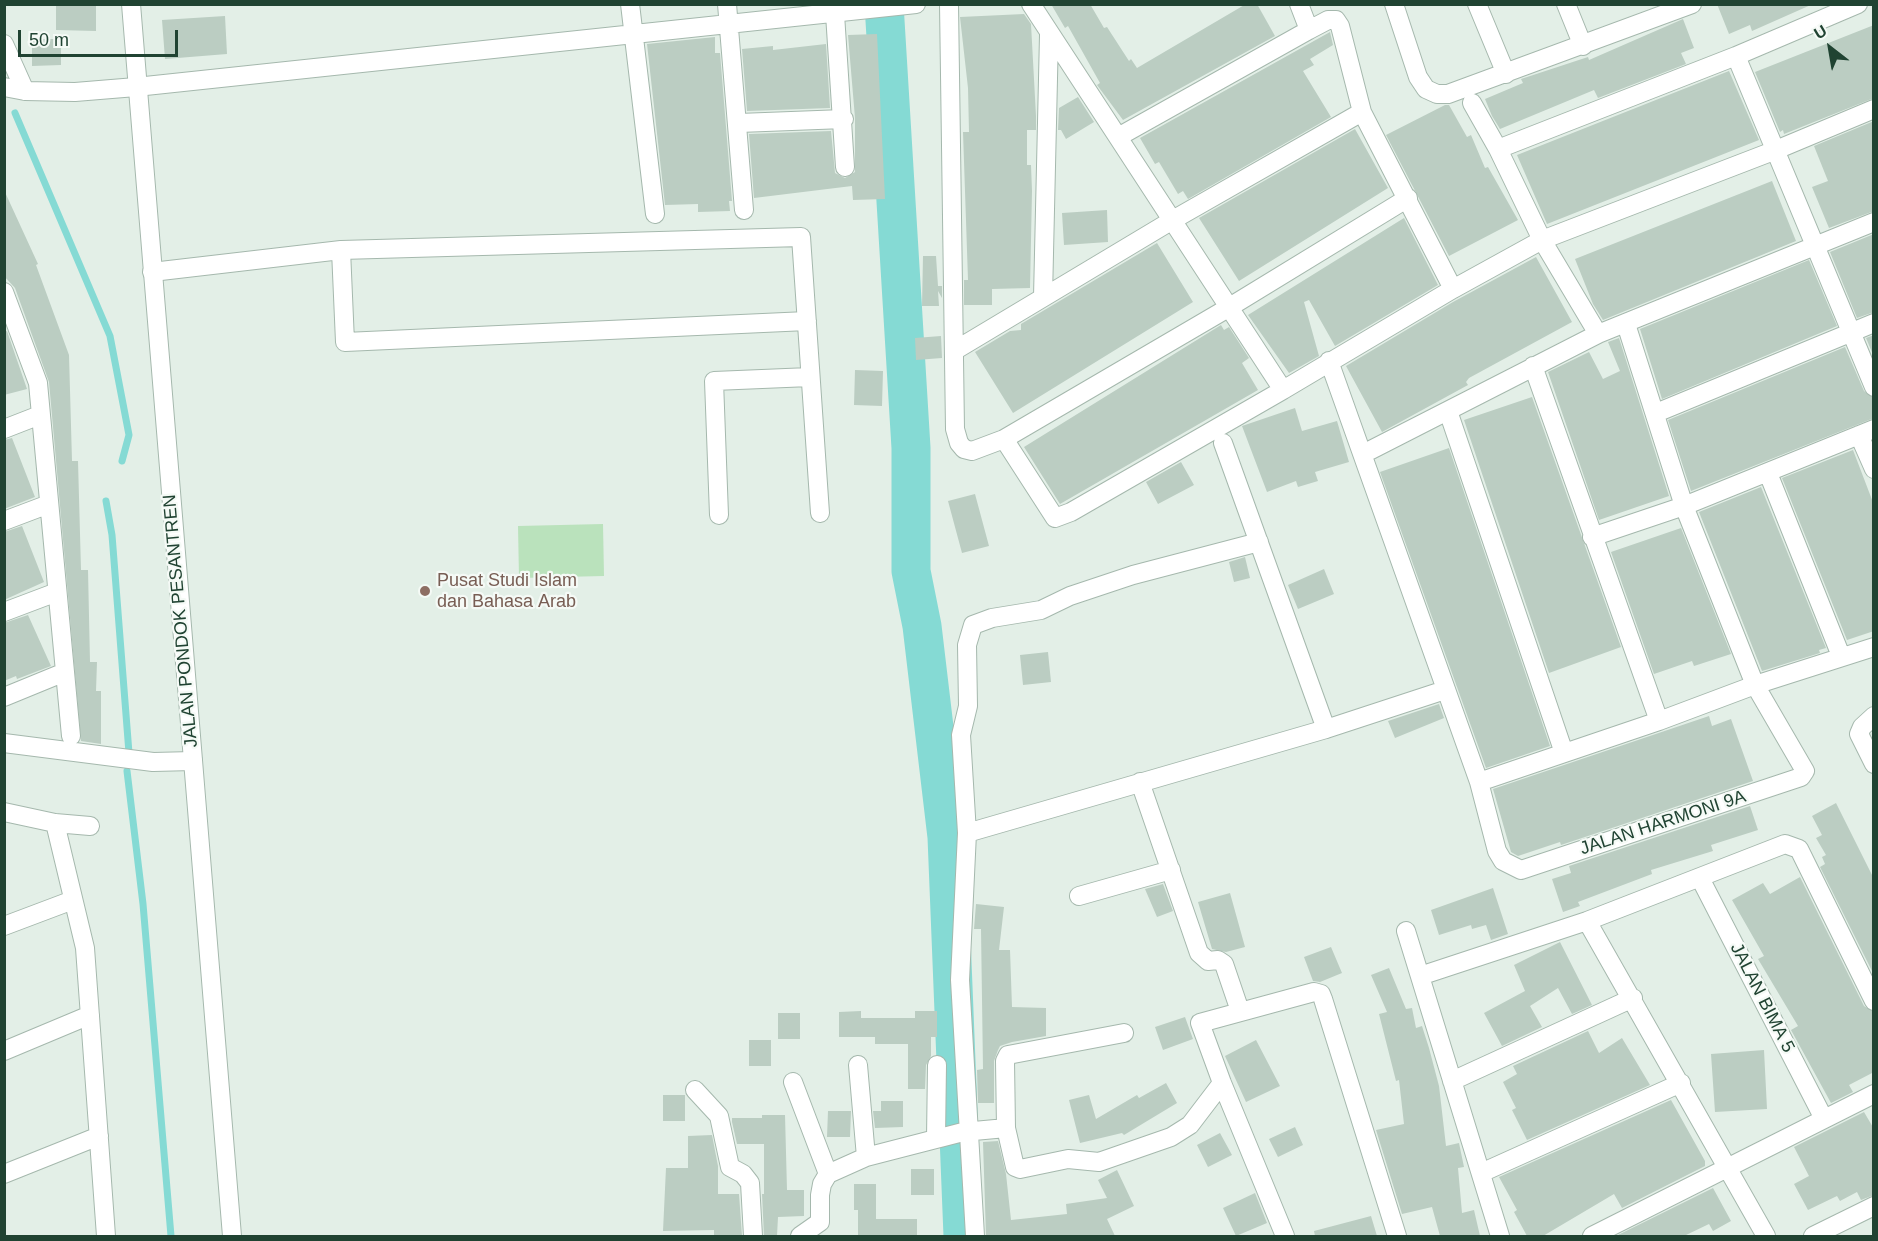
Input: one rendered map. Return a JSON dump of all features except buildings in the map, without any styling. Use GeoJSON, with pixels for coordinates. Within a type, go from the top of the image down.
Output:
{"type":"FeatureCollection","features":[{"type":"Feature","properties":{"kind":"street","name":"JALAN PONDOK PESANTREN"},"geometry":{"type":"LineString","coordinates":[[131,4],[232,1236]]}},
{"type":"Feature","properties":{"kind":"street"},"geometry":{"type":"LineString","coordinates":[[630,4],[655,214]]}},
{"type":"Feature","properties":{"kind":"street"},"geometry":{"type":"LineString","coordinates":[[727,4],[739,123],[744,210]]}},
{"type":"Feature","properties":{"kind":"street"},"geometry":{"type":"LineString","coordinates":[[4,87],[25,92],[75,92],[136,87],[729,24],[827,11],[868,10],[916,4]]}},
{"type":"Feature","properties":{"kind":"street"},"geometry":{"type":"LineString","coordinates":[[950,4],[955,429],[959,443],[972,451],[1004,439],[1228,308],[1408,198]]}},
{"type":"Feature","properties":{"kind":"street"},"geometry":{"type":"LineString","coordinates":[[1031,4],[1171,222],[1283,390]]}},
{"type":"Feature","properties":{"kind":"street"},"geometry":{"type":"LineString","coordinates":[[1299,4],[1309,30]]}},
{"type":"Feature","properties":{"kind":"street"},"geometry":{"type":"LineString","coordinates":[[1394,4],[1418,77],[1426,89],[1437,94],[1448,94],[1583,46],[1661,10],[1692,4]]}},
{"type":"Feature","properties":{"kind":"street"},"geometry":{"type":"LineString","coordinates":[[1477,4],[1506,74]]}},
{"type":"Feature","properties":{"kind":"street"},"geometry":{"type":"LineString","coordinates":[[1566,4],[1583,46]]}},
{"type":"Feature","properties":{"kind":"street"},"geometry":{"type":"LineString","coordinates":[[1498,149],[1736,56],[1858,4]]}},
{"type":"Feature","properties":{"kind":"street"},"geometry":{"type":"LineString","coordinates":[[827,11],[844,119],[844,167]]}},
{"type":"Feature","properties":{"kind":"street"},"geometry":{"type":"LineString","coordinates":[[1118,137],[1309,30],[1328,20],[1336,20],[1340,26],[1362,112],[1453,289]]}},
{"type":"Feature","properties":{"kind":"street"},"geometry":{"type":"LineString","coordinates":[[1043,297],[1049,35]]}},
{"type":"Feature","properties":{"kind":"street"},"geometry":{"type":"LineString","coordinates":[[4,45],[25,92]]}},
{"type":"Feature","properties":{"kind":"street"},"geometry":{"type":"LineString","coordinates":[[1736,56],[1874,387]]}},
{"type":"Feature","properties":{"kind":"street"},"geometry":{"type":"LineString","coordinates":[[1472,103],[1498,149],[1542,240],[1598,334]]}},
{"type":"Feature","properties":{"kind":"street"},"geometry":{"type":"LineString","coordinates":[[1004,439],[1054,518],[1071,512],[1453,289],[1542,240],[1776,150],[1874,109]]}},
{"type":"Feature","properties":{"kind":"street"},"geometry":{"type":"LineString","coordinates":[[954,351],[1362,112]]}},
{"type":"Feature","properties":{"kind":"street"},"geometry":{"type":"LineString","coordinates":[[739,123],[844,119]]}},
{"type":"Feature","properties":{"kind":"street"},"geometry":{"type":"LineString","coordinates":[[1363,454],[1598,334],[1874,222]]}},
{"type":"Feature","properties":{"kind":"street"},"geometry":{"type":"LineString","coordinates":[[152,272],[341,250],[801,237],[820,513]]}},
{"type":"Feature","properties":{"kind":"street"},"geometry":{"type":"LineString","coordinates":[[341,250],[345,342],[807,321]]}},
{"type":"Feature","properties":{"kind":"street"},"geometry":{"type":"LineString","coordinates":[[4,292],[34,366],[38,383],[71,736]]}},
{"type":"Feature","properties":{"kind":"street"},"geometry":{"type":"LineString","coordinates":[[1656,413],[1874,322]]}},
{"type":"Feature","properties":{"kind":"street"},"geometry":{"type":"LineString","coordinates":[[1626,324],[1684,506],[1755,685]]}},
{"type":"Feature","properties":{"kind":"street"},"geometry":{"type":"LineString","coordinates":[[1329,361],[1479,782],[1659,721],[1755,685],[1874,647]]}},
{"type":"Feature","properties":{"kind":"street"},"geometry":{"type":"LineString","coordinates":[[1533,366],[1659,721]]}},
{"type":"Feature","properties":{"kind":"street"},"geometry":{"type":"LineString","coordinates":[[719,515],[714,381],[810,376]]}},
{"type":"Feature","properties":{"kind":"street"},"geometry":{"type":"LineString","coordinates":[[1449,411],[1564,753]]}},
{"type":"Feature","properties":{"kind":"street"},"geometry":{"type":"LineString","coordinates":[[4,429],[40,415]]}},
{"type":"Feature","properties":{"kind":"street"},"geometry":{"type":"LineString","coordinates":[[1592,537],[1684,506],[1866,432],[1874,469]]}},
{"type":"Feature","properties":{"kind":"street"},"geometry":{"type":"LineString","coordinates":[[1223,443],[1326,729]]}},
{"type":"Feature","properties":{"kind":"street"},"geometry":{"type":"LineString","coordinates":[[1768,473],[1841,656]]}},
{"type":"Feature","properties":{"kind":"street"},"geometry":{"type":"LineString","coordinates":[[4,521],[49,504]]}},
{"type":"Feature","properties":{"kind":"street"},"geometry":{"type":"LineString","coordinates":[[975,1236],[965,1132],[960,981],[967,833],[961,735],[968,706],[967,645],[973,625],[992,618],[1041,610],[1070,596],[1133,574],[1259,542]]}},
{"type":"Feature","properties":{"kind":"street"},"geometry":{"type":"LineString","coordinates":[[4,612],[57,592]]}},
{"type":"Feature","properties":{"kind":"street"},"geometry":{"type":"LineString","coordinates":[[4,697],[65,672]]}},
{"type":"Feature","properties":{"kind":"street","name":"JALAN HARMONI 9A"},"geometry":{"type":"LineString","coordinates":[[1479,782],[1497,851],[1503,861],[1521,870],[1802,777],[1805,771],[1803,765],[1755,685]]}},
{"type":"Feature","properties":{"kind":"street"},"geometry":{"type":"LineString","coordinates":[[967,833],[1326,729],[1442,691]]}},
{"type":"Feature","properties":{"kind":"street"},"geometry":{"type":"LineString","coordinates":[[1874,716],[1862,726],[1859,734],[1874,764]]}},
{"type":"Feature","properties":{"kind":"street"},"geometry":{"type":"LineString","coordinates":[[4,743],[153,762],[193,761]]}},
{"type":"Feature","properties":{"kind":"street"},"geometry":{"type":"LineString","coordinates":[[1140,782],[1199,953],[1208,962],[1218,960],[1224,964],[1240,1011]]}},
{"type":"Feature","properties":{"kind":"street"},"geometry":{"type":"LineString","coordinates":[[4,812],[55,823],[90,826]]}},
{"type":"Feature","properties":{"kind":"street"},"geometry":{"type":"LineString","coordinates":[[55,823],[85,948],[106,1236]]}},
{"type":"Feature","properties":{"kind":"street"},"geometry":{"type":"LineString","coordinates":[[1420,976],[1587,921],[1785,844],[1799,849],[1874,1001]]}},
{"type":"Feature","properties":{"kind":"street"},"geometry":{"type":"LineString","coordinates":[[1079,896],[1171,870]]}},
{"type":"Feature","properties":{"kind":"street","name":"JALAN BIMA 5"},"geometry":{"type":"LineString","coordinates":[[1700,878],[1824,1119]]}},
{"type":"Feature","properties":{"kind":"street"},"geometry":{"type":"LineString","coordinates":[[4,926],[73,900]]}},
{"type":"Feature","properties":{"kind":"street"},"geometry":{"type":"LineString","coordinates":[[1587,921],[1633,998],[1766,1236]]}},
{"type":"Feature","properties":{"kind":"street"},"geometry":{"type":"LineString","coordinates":[[1406,931],[1500,1236]]}},
{"type":"Feature","properties":{"kind":"street"},"geometry":{"type":"LineString","coordinates":[[1285,1236],[1222,1083],[1200,1023],[1314,992],[1320,994],[1397,1236]]}},
{"type":"Feature","properties":{"kind":"street"},"geometry":{"type":"LineString","coordinates":[[1452,1081],[1633,998]]}},
{"type":"Feature","properties":{"kind":"street"},"geometry":{"type":"LineString","coordinates":[[4,1051],[90,1015]]}},
{"type":"Feature","properties":{"kind":"street"},"geometry":{"type":"LineString","coordinates":[[1124,1033],[1008,1055],[1005,1061],[1006,1128],[1015,1167],[1020,1169],[1068,1159],[1099,1162],[1149,1146],[1180,1131],[1200,1114],[1222,1083]]}},
{"type":"Feature","properties":{"kind":"street"},"geometry":{"type":"LineString","coordinates":[[858,1065],[866,1157]]}},
{"type":"Feature","properties":{"kind":"street"},"geometry":{"type":"LineString","coordinates":[[937,1065],[939,1137]]}},
{"type":"Feature","properties":{"kind":"street"},"geometry":{"type":"LineString","coordinates":[[793,1082],[828,1174],[820,1195],[820,1222],[800,1236]]}},
{"type":"Feature","properties":{"kind":"street"},"geometry":{"type":"LineString","coordinates":[[1481,1173],[1681,1083]]}},
{"type":"Feature","properties":{"kind":"street"},"geometry":{"type":"LineString","coordinates":[[695,1090],[718,1116],[730,1167],[743,1174],[750,1183],[753,1236]]}},
{"type":"Feature","properties":{"kind":"street"},"geometry":{"type":"LineString","coordinates":[[1592,1236],[1874,1094]]}},
{"type":"Feature","properties":{"kind":"street"},"geometry":{"type":"LineString","coordinates":[[828,1174],[866,1157],[939,1137],[1006,1128]]}},
{"type":"Feature","properties":{"kind":"street"},"geometry":{"type":"LineString","coordinates":[[4,1174],[99,1136]]}},
{"type":"Feature","properties":{"kind":"street"},"geometry":{"type":"LineString","coordinates":[[1813,1236],[1874,1206]]}},
{"type":"Feature","properties":{"kind":"green space"},"geometry":{"type":"Polygon","coordinates":[[[603,524],[604,576],[519,578],[518,526],[603,524]]]}},
{"type":"Feature","properties":{"kind":"waterway"},"geometry":{"type":"LineString","coordinates":[[884,4],[911,448],[911,571],[922,626],[947,837],[963,1236]]}},
{"type":"Feature","properties":{"kind":"waterway"},"geometry":{"type":"LineString","coordinates":[[15,113],[110,336],[129,435],[122,461]]}},
{"type":"Feature","properties":{"kind":"waterway"},"geometry":{"type":"LineString","coordinates":[[106,501],[112,535],[129,753]]}},
{"type":"Feature","properties":{"kind":"waterway"},"geometry":{"type":"LineString","coordinates":[[127,771],[143,904],[171,1236]]}},
{"type":"Feature","properties":{"kind":"place","name":"Pusat Studi Islam dan Bahasa Arab"},"geometry":{"type":"Point","coordinates":[425,591]}}]}
